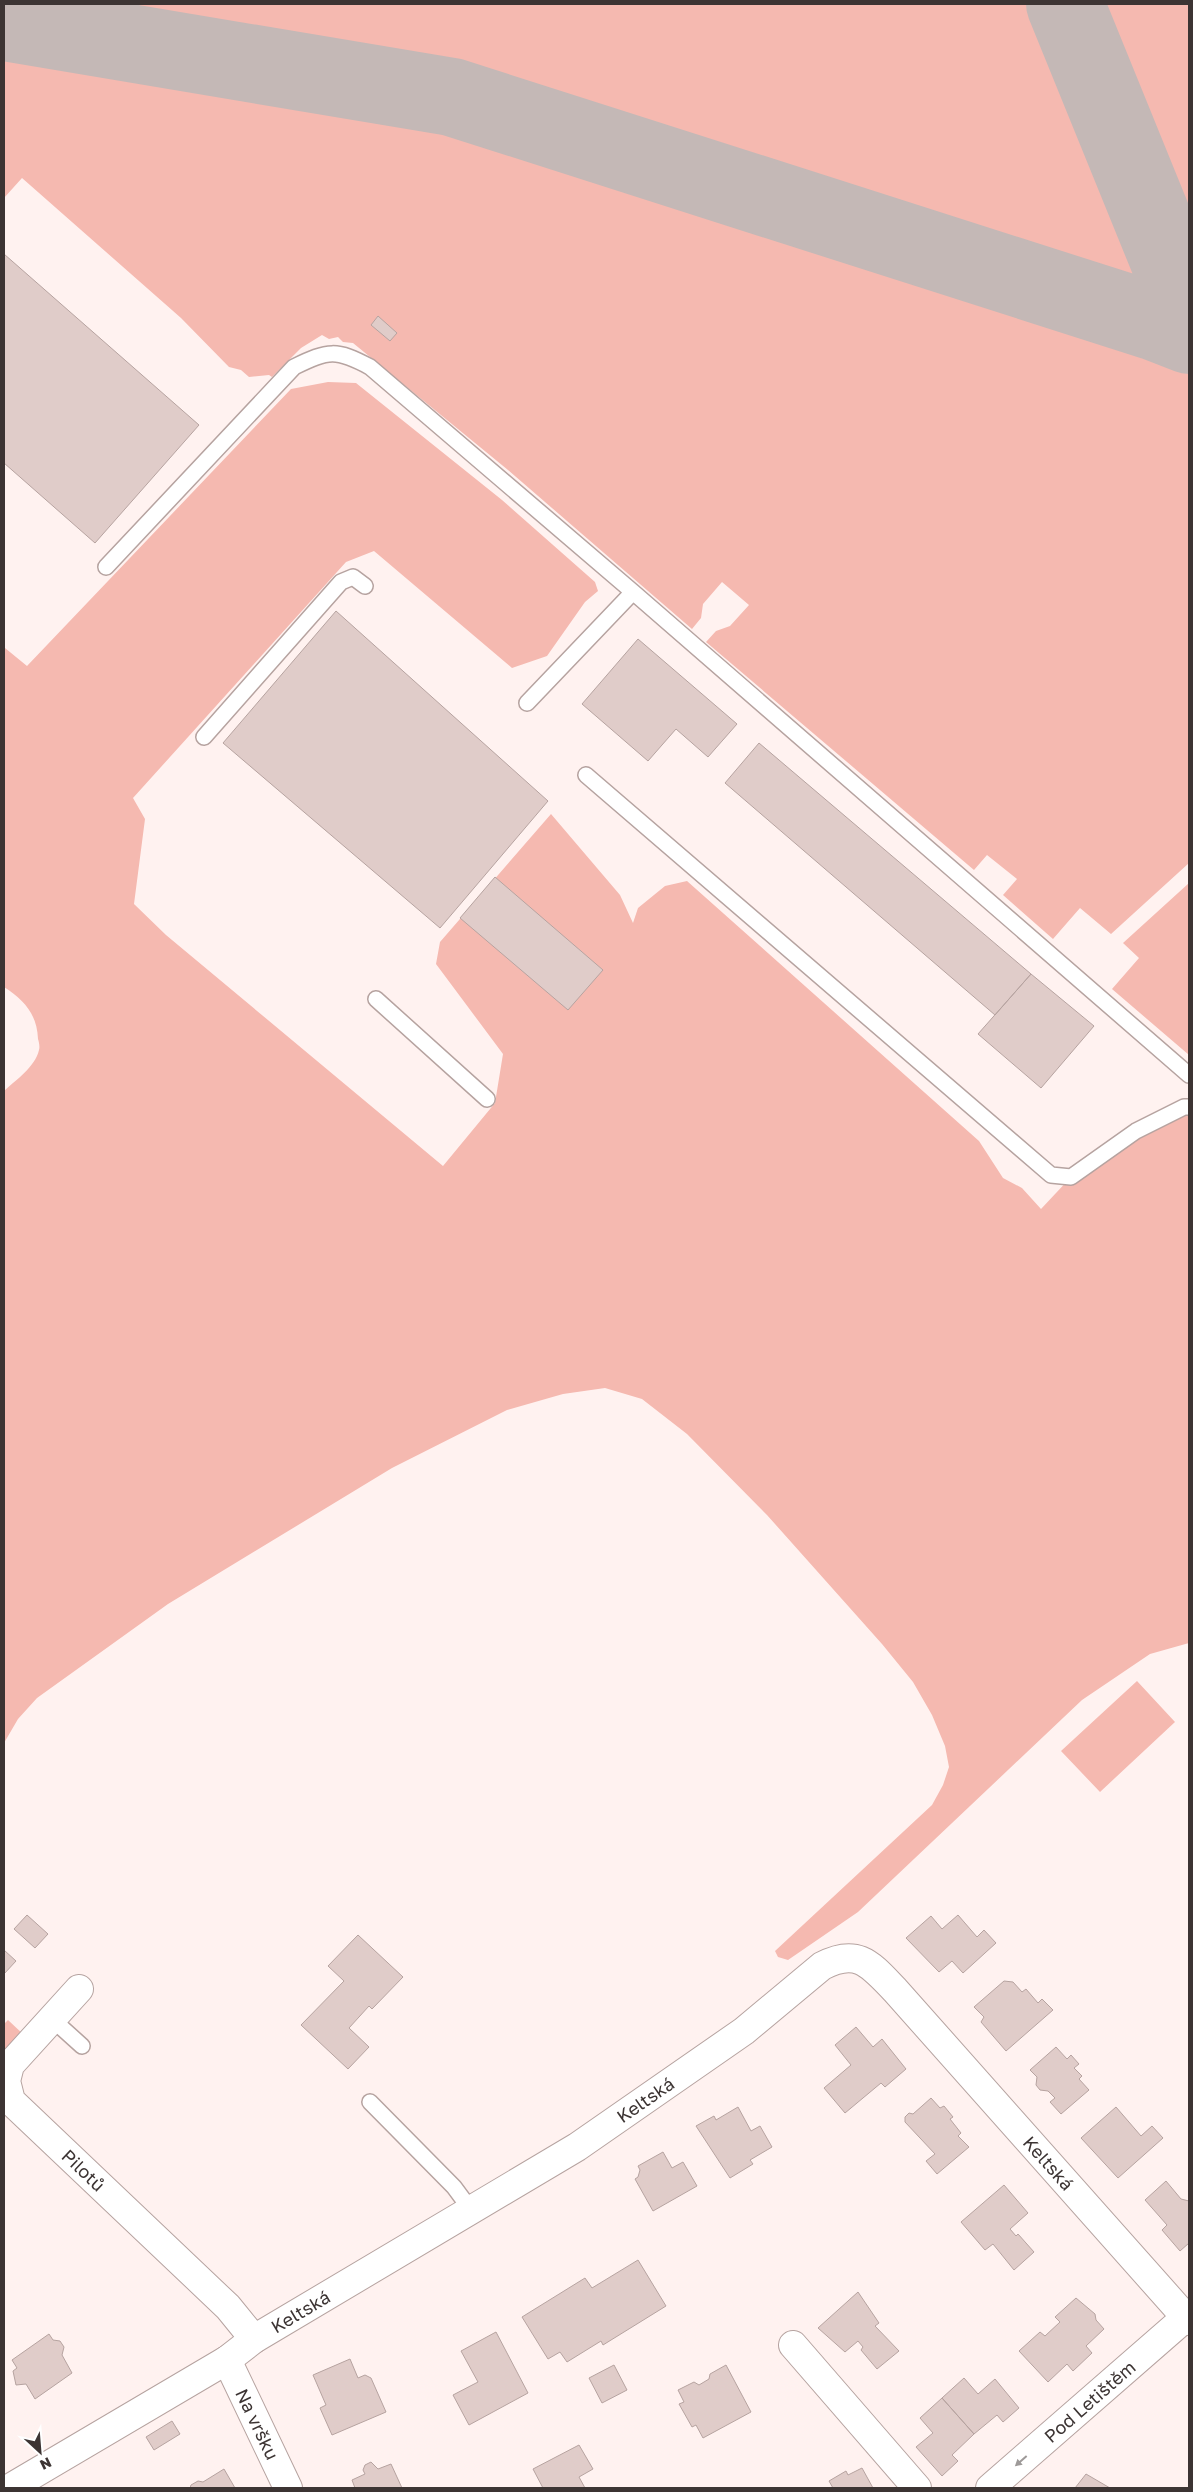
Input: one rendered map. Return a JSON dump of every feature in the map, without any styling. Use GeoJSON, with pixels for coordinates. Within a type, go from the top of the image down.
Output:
{"type":"FeatureCollection","features":[{"type":"Feature","properties":{"kind":"street","name":"Keltská"},"geometry":{"type":"LineString","coordinates":[[10,2488],[227,2360],[254,2339],[577,2147],[744,2030],[822,1966],[834,1960],[854,1958],[868,1962],[1187,2319]]}},
{"type":"Feature","properties":{"kind":"street","name":"Pilotů"},"geometry":{"type":"LineString","coordinates":[[79,1989],[10,2065],[6,2081],[11,2101],[228,2307],[254,2339]]}},
{"type":"Feature","properties":{"kind":"street","name":"Pod Letištěm"},"geometry":{"type":"LineString","coordinates":[[990,2488],[1187,2319]]}},
{"type":"Feature","properties":{"kind":"street"},"geometry":{"type":"LineString","coordinates":[[793,2345],[917,2488]]}},
{"type":"Feature","properties":{"kind":"street","name":"Na vršku"},"geometry":{"type":"LineString","coordinates":[[227,2360],[288,2488]]}},
{"type":"Feature","properties":{"kind":"lane"},"geometry":{"type":"LineString","coordinates":[[106,567],[241,415],[294,367],[320,354],[344,354],[370,367],[633,592],[1189,1075]]}},
{"type":"Feature","properties":{"kind":"lane"},"geometry":{"type":"LineString","coordinates":[[204,737],[341,582],[353,577],[365,586]]}},
{"type":"Feature","properties":{"kind":"lane"},"geometry":{"type":"LineString","coordinates":[[527,703],[633,592]]}},
{"type":"Feature","properties":{"kind":"lane"},"geometry":{"type":"LineString","coordinates":[[586,775],[1051,1175],[1071,1177],[1136,1131],[1184,1107],[1189,1107]]}},
{"type":"Feature","properties":{"kind":"lane"},"geometry":{"type":"LineString","coordinates":[[376,999],[486,1099]]}},
{"type":"Feature","properties":{"kind":"lane"},"geometry":{"type":"LineString","coordinates":[[51,2018],[82,2046]]}},
{"type":"Feature","properties":{"kind":"lane"},"geometry":{"type":"LineString","coordinates":[[370,2102],[454,2187],[471,2210]]}},
{"type":"Feature","properties":{"kind":"shaded area"},"geometry":{"type":"Polygon","coordinates":[[[4,4],[1049,4],[1189,350],[1189,863],[1111,934],[1080,908],[1053,939],[1003,895],[1017,879],[987,855],[974,870],[706,642],[716,631],[730,626],[749,605],[722,582],[703,604],[701,618],[692,629],[508,470],[353,343],[343,342],[338,337],[329,339],[322,335],[301,348],[272,377],[269,375],[249,377],[241,370],[229,367],[181,318],[22,178],[4,198],[4,4]]]}},
{"type":"Feature","properties":{"kind":"shaded area"},"geometry":{"type":"Polygon","coordinates":[[[1084,4],[1189,4],[1189,264],[1125,100],[1095,35],[1084,4]]]}},
{"type":"Feature","properties":{"kind":"shaded area"},"geometry":{"type":"Polygon","coordinates":[[[328,382],[356,383],[502,500],[595,582],[598,591],[585,602],[547,656],[512,668],[374,551],[346,562],[133,798],[145,819],[134,904],[166,935],[443,1166],[495,1103],[503,1054],[436,964],[440,942],[551,814],[620,895],[633,923],[638,908],[665,886],[687,881],[979,1141],[1003,1178],[1022,1188],[1041,1209],[1071,1177],[1189,1107],[1189,1643],[1150,1654],[1082,1700],[858,1912],[788,1960],[778,1957],[775,1951],[932,1805],[943,1785],[949,1767],[945,1746],[932,1715],[913,1682],[882,1644],[767,1515],[687,1434],[642,1399],[605,1388],[563,1394],[507,1410],[392,1468],[168,1604],[37,1698],[18,1719],[4,1743],[4,1091],[34,1062],[39,1047],[37,1030],[32,1015],[18,997],[4,987],[4,650],[5,648],[27,666],[291,389],[328,382]]]}},
{"type":"Feature","properties":{"kind":"shaded area"},"geometry":{"type":"Polygon","coordinates":[[[1189,883],[1189,1055],[1112,989],[1139,958],[1123,943],[1189,883]]]}},
{"type":"Feature","properties":{"kind":"shaded area"},"geometry":{"type":"Polygon","coordinates":[[[1137,1681],[1175,1722],[1100,1792],[1061,1751],[1137,1681]]]}},
{"type":"Feature","properties":{"kind":"shaded area"},"geometry":{"type":"Polygon","coordinates":[[[8,2020],[24,2035],[4,2060],[4,2024],[8,2020]]]}},
{"type":"Feature","properties":{"kind":"building"},"geometry":{"type":"Polygon","coordinates":[[[4,254],[199,425],[95,543],[4,463],[4,254]]]}},
{"type":"Feature","properties":{"kind":"building"},"geometry":{"type":"Polygon","coordinates":[[[378,316],[397,333],[390,341],[371,325],[378,316]]]}},
{"type":"Feature","properties":{"kind":"building"},"geometry":{"type":"Polygon","coordinates":[[[336,611],[548,801],[440,928],[223,743],[336,611]]]}},
{"type":"Feature","properties":{"kind":"building"},"geometry":{"type":"Polygon","coordinates":[[[638,639],[737,724],[708,757],[676,729],[648,761],[582,704],[638,639]]]}},
{"type":"Feature","properties":{"kind":"building"},"geometry":{"type":"Polygon","coordinates":[[[759,743],[1031,974],[995,1015],[725,783],[759,743]]]}},
{"type":"Feature","properties":{"kind":"building"},"geometry":{"type":"Polygon","coordinates":[[[495,877],[603,970],[568,1010],[460,918],[495,877]]]}},
{"type":"Feature","properties":{"kind":"building"},"geometry":{"type":"Polygon","coordinates":[[[1031,974],[1094,1026],[1041,1088],[978,1034],[1031,974]]]}},
{"type":"Feature","properties":{"kind":"building"},"geometry":{"type":"Polygon","coordinates":[[[27,1915],[48,1934],[35,1948],[14,1929],[27,1915]]]}},
{"type":"Feature","properties":{"kind":"building"},"geometry":{"type":"Polygon","coordinates":[[[958,1915],[977,1937],[984,1930],[996,1943],[963,1973],[952,1961],[939,1972],[906,1938],[931,1916],[942,1929],[958,1915]]]}},
{"type":"Feature","properties":{"kind":"building"},"geometry":{"type":"Polygon","coordinates":[[[358,1935],[403,1977],[372,2009],[369,2006],[349,2028],[369,2047],[348,2069],[301,2025],[344,1981],[328,1966],[358,1935]]]}},
{"type":"Feature","properties":{"kind":"building"},"geometry":{"type":"Polygon","coordinates":[[[4,1950],[16,1961],[4,1974],[4,1950]]]}},
{"type":"Feature","properties":{"kind":"building"},"geometry":{"type":"Polygon","coordinates":[[[1004,1981],[1013,1982],[1022,1992],[1026,1989],[1038,2003],[1042,1999],[1053,2010],[1006,2051],[981,2022],[984,2017],[974,2007],[1004,1981]]]}},
{"type":"Feature","properties":{"kind":"building"},"geometry":{"type":"Polygon","coordinates":[[[856,2027],[873,2047],[882,2039],[906,2069],[885,2087],[881,2083],[845,2113],[824,2088],[851,2065],[835,2045],[856,2027]]]}},
{"type":"Feature","properties":{"kind":"building"},"geometry":{"type":"Polygon","coordinates":[[[1056,2047],[1067,2059],[1071,2055],[1079,2064],[1074,2068],[1082,2076],[1079,2079],[1089,2090],[1061,2114],[1050,2102],[1055,2098],[1048,2091],[1040,2090],[1036,2085],[1037,2077],[1030,2070],[1056,2047]]]}},
{"type":"Feature","properties":{"kind":"building"},"geometry":{"type":"Polygon","coordinates":[[[931,2098],[940,2108],[944,2106],[953,2117],[950,2119],[961,2133],[958,2136],[969,2147],[937,2174],[926,2161],[935,2154],[905,2122],[905,2117],[909,2113],[913,2114],[931,2098]]]}},
{"type":"Feature","properties":{"kind":"building"},"geometry":{"type":"Polygon","coordinates":[[[738,2107],[751,2131],[760,2126],[772,2147],[750,2160],[753,2164],[730,2178],[696,2126],[714,2116],[716,2120],[738,2107]]]}},
{"type":"Feature","properties":{"kind":"building"},"geometry":{"type":"Polygon","coordinates":[[[1116,2107],[1141,2136],[1152,2126],[1163,2138],[1118,2178],[1081,2138],[1116,2107]]]}},
{"type":"Feature","properties":{"kind":"building"},"geometry":{"type":"Polygon","coordinates":[[[663,2152],[672,2168],[683,2162],[697,2186],[653,2211],[635,2179],[638,2177],[640,2170],[638,2166],[663,2152]]]}},
{"type":"Feature","properties":{"kind":"building"},"geometry":{"type":"Polygon","coordinates":[[[1166,2181],[1181,2199],[1189,2201],[1189,2243],[1180,2251],[1162,2230],[1167,2225],[1145,2200],[1166,2181]]]}},
{"type":"Feature","properties":{"kind":"building"},"geometry":{"type":"Polygon","coordinates":[[[1004,2185],[1028,2213],[1010,2229],[1016,2236],[1018,2234],[1034,2252],[1014,2270],[993,2244],[985,2250],[961,2222],[1004,2185]]]}},
{"type":"Feature","properties":{"kind":"building"},"geometry":{"type":"Polygon","coordinates":[[[638,2260],[666,2306],[603,2345],[601,2341],[567,2362],[560,2352],[548,2359],[522,2317],[585,2278],[592,2288],[638,2260]]]}},
{"type":"Feature","properties":{"kind":"building"},"geometry":{"type":"Polygon","coordinates":[[[858,2292],[879,2323],[875,2326],[899,2351],[877,2369],[861,2350],[863,2347],[858,2341],[845,2352],[818,2328],[858,2292]]]}},
{"type":"Feature","properties":{"kind":"building"},"geometry":{"type":"Polygon","coordinates":[[[1076,2298],[1095,2314],[1096,2320],[1104,2329],[1086,2346],[1092,2353],[1073,2371],[1067,2364],[1048,2382],[1019,2351],[1040,2332],[1045,2336],[1060,2322],[1055,2317],[1076,2298]]]}},
{"type":"Feature","properties":{"kind":"building"},"geometry":{"type":"Polygon","coordinates":[[[496,2332],[528,2393],[469,2425],[453,2395],[478,2382],[461,2351],[496,2332]]]}},
{"type":"Feature","properties":{"kind":"building"},"geometry":{"type":"Polygon","coordinates":[[[49,2334],[53,2340],[60,2341],[64,2347],[62,2355],[72,2373],[35,2399],[26,2384],[16,2385],[13,2371],[17,2368],[12,2360],[49,2334]]]}},
{"type":"Feature","properties":{"kind":"building"},"geometry":{"type":"Polygon","coordinates":[[[350,2359],[358,2378],[365,2375],[371,2378],[386,2412],[332,2435],[320,2408],[326,2405],[313,2375],[350,2359]]]}},
{"type":"Feature","properties":{"kind":"building"},"geometry":{"type":"Polygon","coordinates":[[[614,2365],[627,2390],[602,2403],[589,2378],[614,2365]]]}},
{"type":"Feature","properties":{"kind":"building"},"geometry":{"type":"Polygon","coordinates":[[[726,2365],[751,2412],[703,2438],[696,2425],[692,2427],[679,2404],[684,2402],[678,2390],[694,2382],[699,2385],[709,2379],[710,2374],[726,2365]]]}},
{"type":"Feature","properties":{"kind":"building"},"geometry":{"type":"Polygon","coordinates":[[[964,2378],[978,2394],[995,2379],[1019,2408],[1003,2422],[997,2415],[974,2434],[942,2398],[964,2378]]]}},
{"type":"Feature","properties":{"kind":"building"},"geometry":{"type":"Polygon","coordinates":[[[942,2398],[974,2434],[952,2455],[958,2461],[942,2476],[916,2447],[933,2433],[920,2418],[942,2398]]]}},
{"type":"Feature","properties":{"kind":"building"},"geometry":{"type":"Polygon","coordinates":[[[172,2421],[180,2434],[154,2450],[146,2437],[172,2421]]]}},
{"type":"Feature","properties":{"kind":"building"},"geometry":{"type":"Polygon","coordinates":[[[579,2445],[593,2469],[579,2477],[585,2488],[543,2488],[533,2469],[579,2445]]]}},
{"type":"Feature","properties":{"kind":"building"},"geometry":{"type":"Polygon","coordinates":[[[371,2462],[378,2469],[391,2464],[402,2488],[355,2488],[352,2480],[365,2474],[363,2470],[365,2465],[371,2462]]]}},
{"type":"Feature","properties":{"kind":"building"},"geometry":{"type":"Polygon","coordinates":[[[862,2468],[873,2488],[833,2488],[829,2481],[846,2471],[848,2475],[862,2468]]]}},
{"type":"Feature","properties":{"kind":"building"},"geometry":{"type":"Polygon","coordinates":[[[224,2469],[235,2488],[190,2488],[191,2485],[198,2481],[203,2482],[224,2469]]]}},
{"type":"Feature","properties":{"kind":"building"},"geometry":{"type":"Polygon","coordinates":[[[1086,2474],[1110,2488],[1075,2488],[1086,2474]]]}},
{"type":"Feature","properties":{"kind":"taxiway"},"geometry":{"type":"LineString","coordinates":[[1065,4],[1189,309]]}},
{"type":"Feature","properties":{"kind":"taxiway"},"geometry":{"type":"LineString","coordinates":[[4,22],[452,97],[1153,321],[1189,335]]}}]}
